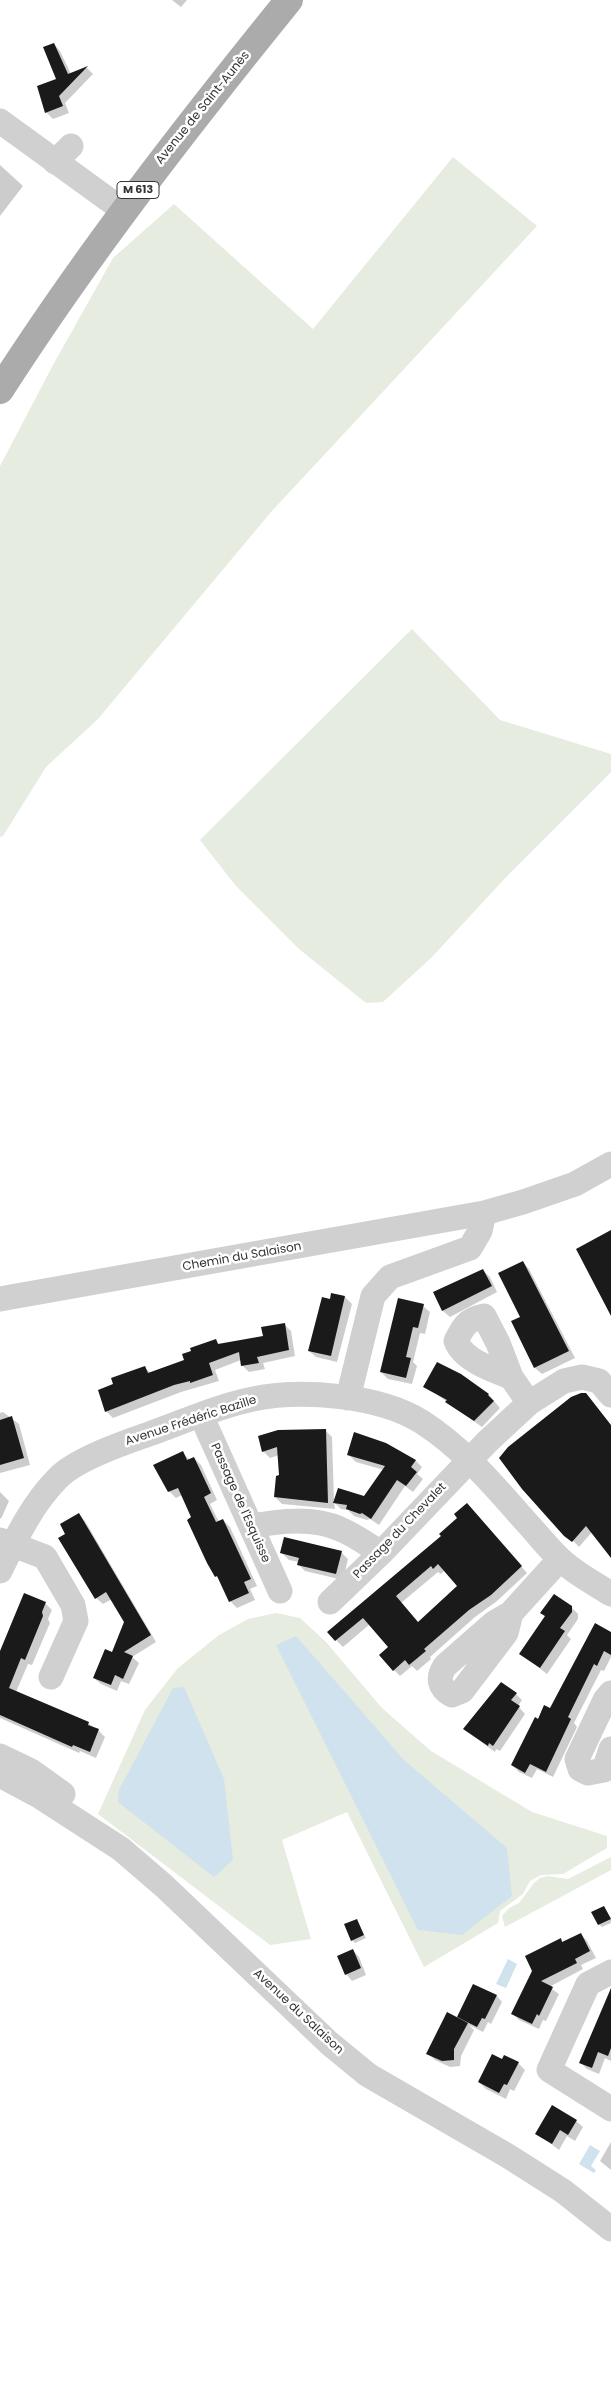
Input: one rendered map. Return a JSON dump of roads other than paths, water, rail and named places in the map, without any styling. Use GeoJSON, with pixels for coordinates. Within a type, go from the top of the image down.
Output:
{"type":"FeatureCollection","features":[{"type":"Feature","properties":{"kind":"main road","name":"Avenue de Saint-Aunès"},"geometry":{"type":"LineString","coordinates":[[0,390],[52,309],[124,211],[289,0]]}},
{"type":"Feature","properties":{"kind":"street"},"geometry":{"type":"LineString","coordinates":[[0,121],[63,154],[124,211]]}},
{"type":"Feature","properties":{"kind":"street","name":"Chemin du Salaison"},"geometry":{"type":"LineString","coordinates":[[0,1299],[484,1213],[575,1184],[611,1164]]}},
{"type":"Feature","properties":{"kind":"street"},"geometry":{"type":"LineString","coordinates":[[348,1398],[373,1296],[390,1277],[470,1248],[480,1231],[484,1213]]}},
{"type":"Feature","properties":{"kind":"street","name":"Passage du Chevalet"},"geometry":{"type":"LineString","coordinates":[[330,1602],[381,1553],[470,1459],[529,1402],[564,1381],[582,1376],[599,1381],[611,1395]]}},
{"type":"Feature","properties":{"kind":"street"},"geometry":{"type":"LineString","coordinates":[[510,1377],[529,1402]]}},
{"type":"Feature","properties":{"kind":"street","name":"Avenue Frédéric Bazille"},"geometry":{"type":"LineString","coordinates":[[0,1571],[6,1543],[58,1477],[76,1465],[124,1442],[201,1415],[253,1399],[298,1395],[348,1398],[398,1410],[420,1421],[445,1438],[470,1459],[560,1559],[579,1575],[611,1594]]}},
{"type":"Feature","properties":{"kind":"street","name":"Passage de l'Esquisse"},"geometry":{"type":"LineString","coordinates":[[201,1415],[280,1591]]}},
{"type":"Feature","properties":{"kind":"street"},"geometry":{"type":"LineString","coordinates":[[251,1526],[279,1522],[312,1522],[340,1529],[381,1553]]}},
{"type":"Feature","properties":{"kind":"street"},"geometry":{"type":"LineString","coordinates":[[6,1543],[45,1557],[73,1604],[76,1621],[51,1677]]}},
{"type":"Feature","properties":{"kind":"street"},"geometry":{"type":"LineString","coordinates":[[511,1613],[560,1559]]}},
{"type":"Feature","properties":{"kind":"street"},"geometry":{"type":"LineString","coordinates":[[611,1693],[605,1700],[577,1759],[580,1769],[588,1773],[604,1770],[611,1748]]}},
{"type":"Feature","properties":{"kind":"street","name":"Avenue du Salaison"},"geometry":{"type":"LineString","coordinates":[[0,1756],[50,1784],[71,1800],[104,1836],[164,1886],[329,2044],[368,2075],[508,2156],[563,2191],[611,2229]]}},
{"type":"Feature","properties":{"kind":"street","name":"Avenue du Salaison"},"geometry":{"type":"LineString","coordinates":[[0,1775],[39,1796],[104,1836]]}},
{"type":"Feature","properties":{"kind":"street"},"geometry":{"type":"LineString","coordinates":[[611,1972],[588,1984],[550,2070],[611,2109]]}},
{"type":"Feature","properties":{"kind":"water"},"geometry":{"type":"Polygon","coordinates":[[[296,1636],[404,1760],[507,1848],[512,1896],[462,1935],[418,1930],[276,1645],[296,1636]]]}},
{"type":"Feature","properties":{"kind":"water"},"geometry":{"type":"Polygon","coordinates":[[[184,1687],[224,1779],[233,1860],[214,1877],[118,1802],[119,1790],[173,1688],[184,1687]]]}},
{"type":"Feature","properties":{"kind":"water"},"geometry":{"type":"Polygon","coordinates":[[[508,1959],[517,1964],[506,1988],[496,1984],[508,1959]]]}},
{"type":"Feature","properties":{"kind":"water"},"geometry":{"type":"Polygon","coordinates":[[[590,2145],[600,2151],[591,2166],[596,2170],[594,2173],[579,2164],[590,2145]]]}}]}
